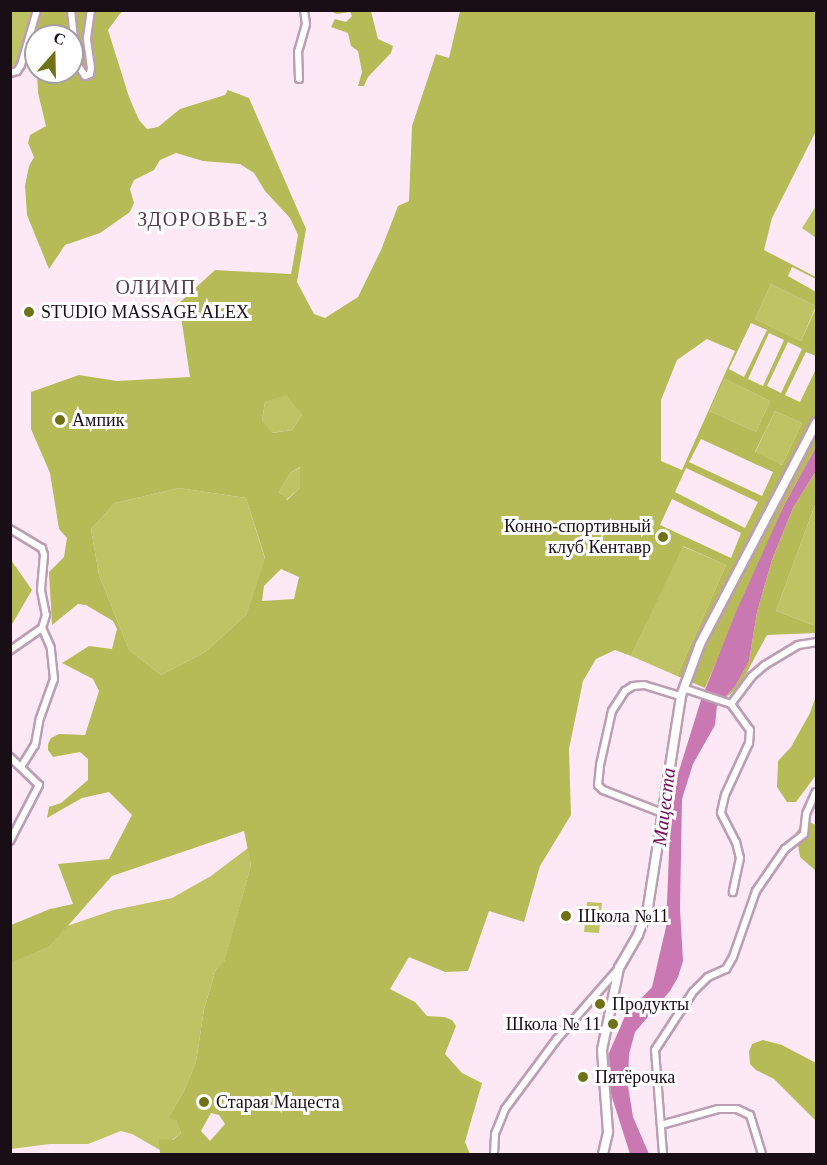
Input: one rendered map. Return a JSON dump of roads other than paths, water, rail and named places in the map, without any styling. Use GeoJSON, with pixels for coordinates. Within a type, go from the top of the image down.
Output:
{"type":"FeatureCollection","features":[{"type":"Feature","properties":{"kind":"main road"},"geometry":{"type":"LineString","coordinates":[[603,1155],[608,1132],[601,1058],[619,968],[644,922],[664,814],[672,740],[682,692],[700,644],[816,423]]}},
{"type":"Feature","properties":{"kind":"street"},"geometry":{"type":"LineString","coordinates":[[10,73],[20,69],[37,10]]}},
{"type":"Feature","properties":{"kind":"street"},"geometry":{"type":"LineString","coordinates":[[71,10],[79,67],[85,76],[90,74],[91,68],[87,38],[91,10]]}},
{"type":"Feature","properties":{"kind":"street"},"geometry":{"type":"LineString","coordinates":[[299,79],[298,52],[306,24],[304,10]]}},
{"type":"Feature","properties":{"kind":"street"},"geometry":{"type":"LineString","coordinates":[[10,529],[37,543],[44,552],[41,590],[46,615],[42,628],[10,650]]}},
{"type":"Feature","properties":{"kind":"street"},"geometry":{"type":"LineString","coordinates":[[21,766],[35,745],[40,718],[54,679],[51,648],[42,628]]}},
{"type":"Feature","properties":{"kind":"street"},"geometry":{"type":"LineString","coordinates":[[729,703],[751,677],[765,665],[798,645],[816,642]]}},
{"type":"Feature","properties":{"kind":"street"},"geometry":{"type":"LineString","coordinates":[[664,814],[603,790],[598,785],[612,711],[625,691],[633,686],[644,685],[699,693],[729,703],[750,730],[750,736],[725,795],[721,813],[736,842],[740,858],[733,892]]}},
{"type":"Feature","properties":{"kind":"street"},"geometry":{"type":"LineString","coordinates":[[10,757],[39,785],[10,841]]}},
{"type":"Feature","properties":{"kind":"street"},"geometry":{"type":"LineString","coordinates":[[663,1155],[655,1050],[693,992],[708,977],[726,969],[733,957],[756,891],[782,852],[804,834],[806,814],[816,792]]}},
{"type":"Feature","properties":{"kind":"street"},"geometry":{"type":"LineString","coordinates":[[494,1155],[498,1124],[512,1098],[557,1039],[619,968]]}},
{"type":"Feature","properties":{"kind":"street"},"geometry":{"type":"LineString","coordinates":[[661,1125],[718,1109],[737,1109],[750,1115],[762,1155]]}},
{"type":"Feature","properties":{"kind":"place","name":"STUDIO MASSAGE ALEX"},"geometry":{"type":"Point","coordinates":[29,312]}},
{"type":"Feature","properties":{"kind":"place","name":"Ампик"},"geometry":{"type":"Point","coordinates":[60,420]}},
{"type":"Feature","properties":{"kind":"place","name":"Конно-спортивный клуб Кентавр"},"geometry":{"type":"Point","coordinates":[663,537]}},
{"type":"Feature","properties":{"kind":"place","name":"Школа №11"},"geometry":{"type":"Point","coordinates":[566,916]}},
{"type":"Feature","properties":{"kind":"place","name":"Продукты"},"geometry":{"type":"Point","coordinates":[600,1004]}},
{"type":"Feature","properties":{"kind":"place","name":"Школа № 11"},"geometry":{"type":"Point","coordinates":[613,1024]}},
{"type":"Feature","properties":{"kind":"place","name":"Пятёрочка"},"geometry":{"type":"Point","coordinates":[583,1077]}},
{"type":"Feature","properties":{"kind":"place","name":"Старая Мацеста"},"geometry":{"type":"Point","coordinates":[204,1102]}},
{"type":"Feature","properties":{"kind":"district","name":"ЗДОРОВЬЕ-3"},"geometry":{"type":"Point","coordinates":[203,219]}},
{"type":"Feature","properties":{"kind":"district","name":"ОЛИМП"},"geometry":{"type":"Point","coordinates":[156,287]}},
{"type":"Feature","properties":{"kind":"water label","name":"Мацеста"},"geometry":{"type":"Point","coordinates":[664,807]}}]}
